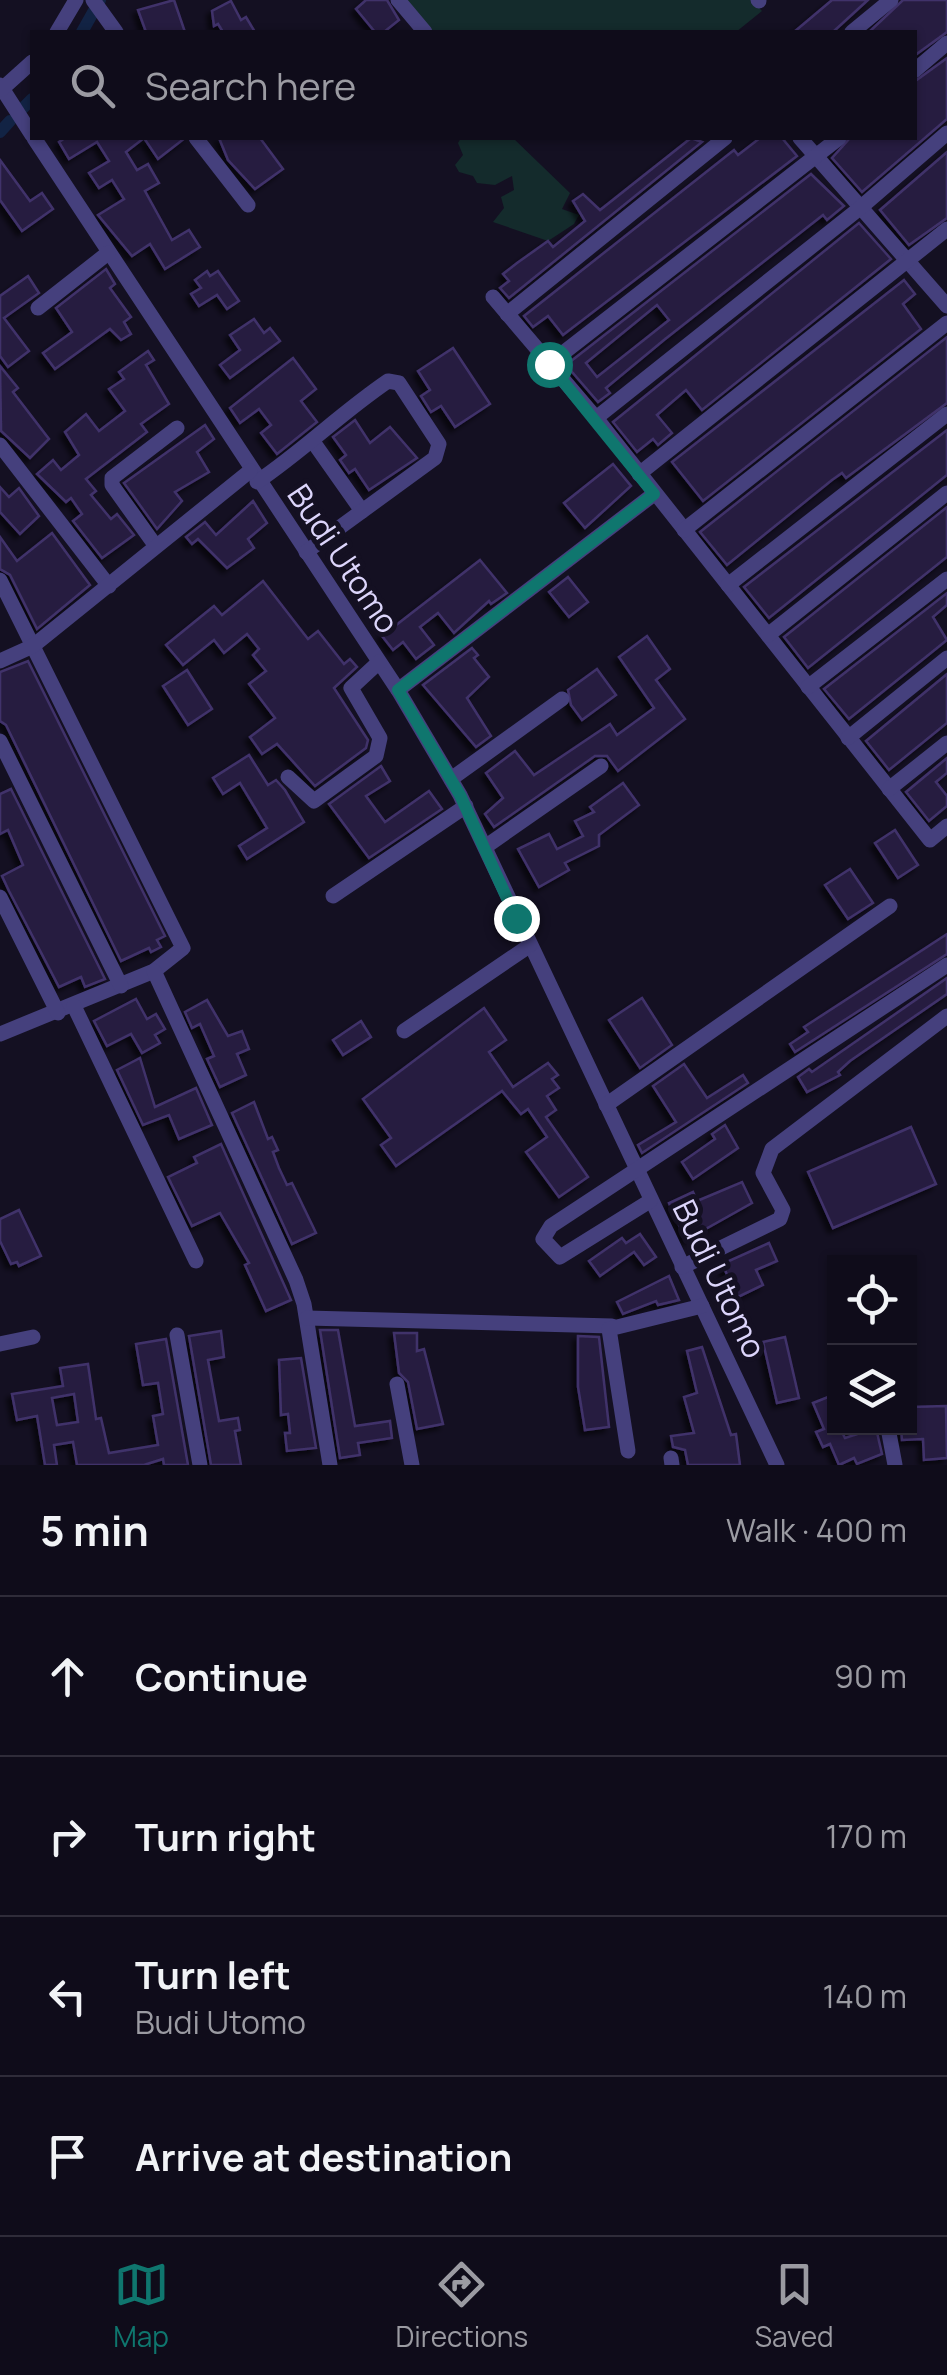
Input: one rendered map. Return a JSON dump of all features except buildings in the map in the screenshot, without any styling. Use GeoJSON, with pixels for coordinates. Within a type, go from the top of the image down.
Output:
{"type":"FeatureCollection","features":[{"type":"Feature","properties":{"kind":"street"},"geometry":{"type":"LineString","coordinates":[[92,0],[114,30]]}},
{"type":"Feature","properties":{"kind":"street"},"geometry":{"type":"LineString","coordinates":[[398,0],[423,30]]}},
{"type":"Feature","properties":{"kind":"street"},"geometry":{"type":"LineString","coordinates":[[854,30],[891,0]]}},
{"type":"Feature","properties":{"kind":"street"},"geometry":{"type":"LineString","coordinates":[[58,30],[68,4]]}},
{"type":"Feature","properties":{"kind":"street"},"geometry":{"type":"LineString","coordinates":[[917,68],[947,43]]}},
{"type":"Feature","properties":{"kind":"street"},"geometry":{"type":"LineString","coordinates":[[2,94],[30,64]]}},
{"type":"Feature","properties":{"kind":"street","name":"Budi Utomo"},"geometry":{"type":"LineString","coordinates":[[2,94],[30,132]]}},
{"type":"Feature","properties":{"kind":"street"},"geometry":{"type":"LineString","coordinates":[[596,418],[860,208],[947,133]]}},
{"type":"Feature","properties":{"kind":"street","name":"Budi Utomo"},"geometry":{"type":"LineString","coordinates":[[36,140],[253,476],[398,690],[451,779],[777,1465]]}},
{"type":"Feature","properties":{"kind":"street"},"geometry":{"type":"LineString","coordinates":[[198,140],[248,205]]}},
{"type":"Feature","properties":{"kind":"street"},"geometry":{"type":"LineString","coordinates":[[507,314],[724,140]]}},
{"type":"Feature","properties":{"kind":"street"},"geometry":{"type":"LineString","coordinates":[[802,140],[947,306]]}},
{"type":"Feature","properties":{"kind":"street"},"geometry":{"type":"LineString","coordinates":[[549,364],[836,140]]}},
{"type":"Feature","properties":{"kind":"street"},"geometry":{"type":"LineString","coordinates":[[638,474],[947,229]]}},
{"type":"Feature","properties":{"kind":"street"},"geometry":{"type":"LineString","coordinates":[[38,308],[108,253]]}},
{"type":"Feature","properties":{"kind":"street"},"geometry":{"type":"LineString","coordinates":[[494,297],[596,418],[930,840],[947,826]]}},
{"type":"Feature","properties":{"kind":"street"},"geometry":{"type":"LineString","coordinates":[[684,530],[947,322]]}},
{"type":"Feature","properties":{"kind":"street"},"geometry":{"type":"LineString","coordinates":[[0,662],[34,646],[156,545],[253,476],[314,443],[332,419],[388,380],[399,383],[440,444],[436,458],[306,552]]}},
{"type":"Feature","properties":{"kind":"street"},"geometry":{"type":"LineString","coordinates":[[728,585],[947,414]]}},
{"type":"Feature","properties":{"kind":"street"},"geometry":{"type":"LineString","coordinates":[[156,545],[112,485],[112,478],[177,428]]}},
{"type":"Feature","properties":{"kind":"street"},"geometry":{"type":"LineString","coordinates":[[314,443],[362,511]]}},
{"type":"Feature","properties":{"kind":"street"},"geometry":{"type":"LineString","coordinates":[[0,446],[109,586]]}},
{"type":"Feature","properties":{"kind":"street"},"geometry":{"type":"LineString","coordinates":[[768,636],[947,493]]}},
{"type":"Feature","properties":{"kind":"street"},"geometry":{"type":"LineString","coordinates":[[398,690],[654,494]]}},
{"type":"Feature","properties":{"kind":"street"},"geometry":{"type":"LineString","coordinates":[[0,580],[183,942],[179,955],[154,971],[0,1034]]}},
{"type":"Feature","properties":{"kind":"street"},"geometry":{"type":"LineString","coordinates":[[808,687],[947,580]]}},
{"type":"Feature","properties":{"kind":"street"},"geometry":{"type":"LineString","coordinates":[[848,738],[947,658]]}},
{"type":"Feature","properties":{"kind":"street"},"geometry":{"type":"LineString","coordinates":[[288,777],[314,801],[376,756],[380,738],[351,688],[379,662]]}},
{"type":"Feature","properties":{"kind":"street"},"geometry":{"type":"LineString","coordinates":[[451,779],[562,699]]}},
{"type":"Feature","properties":{"kind":"street"},"geometry":{"type":"LineString","coordinates":[[0,741],[121,986]]}},
{"type":"Feature","properties":{"kind":"street"},"geometry":{"type":"LineString","coordinates":[[889,790],[947,743]]}},
{"type":"Feature","properties":{"kind":"street"},"geometry":{"type":"LineString","coordinates":[[485,847],[601,766]]}},
{"type":"Feature","properties":{"kind":"street"},"geometry":{"type":"LineString","coordinates":[[333,896],[466,806]]}},
{"type":"Feature","properties":{"kind":"street"},"geometry":{"type":"LineString","coordinates":[[0,898],[58,1013]]}},
{"type":"Feature","properties":{"kind":"street"},"geometry":{"type":"LineString","coordinates":[[606,1105],[890,906]]}},
{"type":"Feature","properties":{"kind":"street"},"geometry":{"type":"LineString","coordinates":[[404,1031],[528,946]]}},
{"type":"Feature","properties":{"kind":"street"},"geometry":{"type":"LineString","coordinates":[[650,1200],[560,1257],[543,1238],[551,1226],[637,1174],[947,965]]}},
{"type":"Feature","properties":{"kind":"street"},"geometry":{"type":"LineString","coordinates":[[154,971],[296,1280],[307,1318],[330,1465]]}},
{"type":"Feature","properties":{"kind":"street"},"geometry":{"type":"LineString","coordinates":[[74,1006],[196,1261]]}},
{"type":"Feature","properties":{"kind":"street"},"geometry":{"type":"LineString","coordinates":[[682,1267],[775,1224],[784,1210],[763,1173],[772,1149],[947,1016]]}},
{"type":"Feature","properties":{"kind":"street"},"geometry":{"type":"LineString","coordinates":[[307,1318],[612,1326],[702,1306]]}},
{"type":"Feature","properties":{"kind":"street"},"geometry":{"type":"LineString","coordinates":[[612,1326],[609,1334],[628,1452]]}},
{"type":"Feature","properties":{"kind":"street"},"geometry":{"type":"LineString","coordinates":[[178,1334],[200,1465]]}},
{"type":"Feature","properties":{"kind":"street"},"geometry":{"type":"LineString","coordinates":[[0,1344],[33,1337]]}},
{"type":"Feature","properties":{"kind":"street"},"geometry":{"type":"LineString","coordinates":[[397,1384],[412,1465]]}},
{"type":"Feature","properties":{"kind":"street"},"geometry":{"type":"LineString","coordinates":[[890,1435],[896,1465]]}},
{"type":"Feature","properties":{"kind":"green space"},"geometry":{"type":"Polygon","coordinates":[[[399,0],[752,0],[762,11],[738,30],[423,30],[399,0]]]}},
{"type":"Feature","properties":{"kind":"green space"},"geometry":{"type":"Polygon","coordinates":[[[515,140],[570,193],[562,209],[579,215],[574,224],[548,241],[493,222],[504,208],[501,197],[514,190],[512,176],[495,185],[477,183],[473,176],[459,172],[455,165],[463,155],[458,143],[515,140]]]}},
{"type":"Feature","properties":{"kind":"waterway"},"geometry":{"type":"LineString","coordinates":[[83,30],[100,0]]}},
{"type":"Feature","properties":{"kind":"waterway"},"geometry":{"type":"LineString","coordinates":[[23,108],[30,101]]}},
{"type":"Feature","properties":{"kind":"waterway"},"geometry":{"type":"LineString","coordinates":[[0,132],[10,121]]}},
{"type":"Feature","properties":{"kind":"route"},"geometry":{"type":"LineString","coordinates":[[516,918],[460,795],[398,690],[654,494],[549,364]]}}]}
